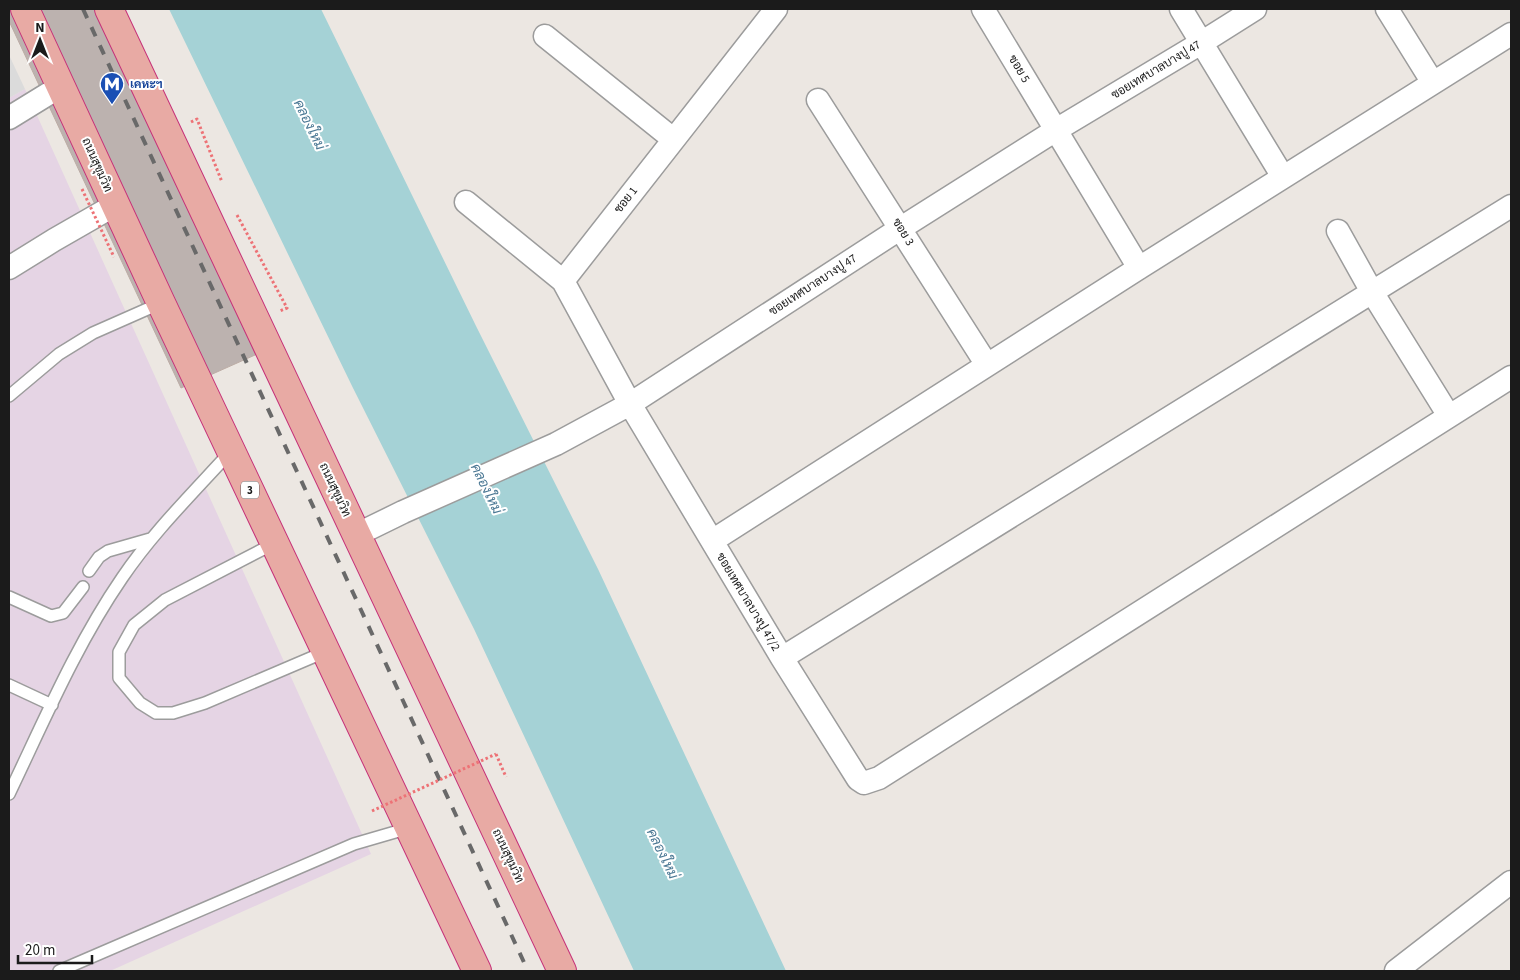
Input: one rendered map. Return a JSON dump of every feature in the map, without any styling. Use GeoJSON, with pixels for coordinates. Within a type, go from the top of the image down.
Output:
{"type":"FeatureCollection","features":[{"type":"Feature","properties":{"kind":"highway","name":"ถนนสุขุมวิท"},"geometry":{"type":"LineString","coordinates":[[25,9],[161,303],[477,971]]}},
{"type":"Feature","properties":{"kind":"highway","name":"ถนนสุขุมวิท"},"geometry":{"type":"LineString","coordinates":[[109,9],[562,971]]}},
{"type":"Feature","properties":{"kind":"street","name":"ซอย 1"},"geometry":{"type":"LineString","coordinates":[[563,281],[776,9]]}},
{"type":"Feature","properties":{"kind":"street","name":"ซอย 5"},"geometry":{"type":"LineString","coordinates":[[983,9],[1139,268]]}},
{"type":"Feature","properties":{"kind":"street"},"geometry":{"type":"LineString","coordinates":[[1181,9],[1283,177]]}},
{"type":"Feature","properties":{"kind":"street","name":"ซอยเทศบาลบางปู 47"},"geometry":{"type":"LineString","coordinates":[[356,535],[556,444],[630,404],[1056,130],[1255,9]]}},
{"type":"Feature","properties":{"kind":"street"},"geometry":{"type":"LineString","coordinates":[[1387,9],[1433,83]]}},
{"type":"Feature","properties":{"kind":"street"},"geometry":{"type":"LineString","coordinates":[[712,541],[1139,268],[1511,34]]}},
{"type":"Feature","properties":{"kind":"street"},"geometry":{"type":"LineString","coordinates":[[545,36],[673,139]]}},
{"type":"Feature","properties":{"kind":"street"},"geometry":{"type":"LineString","coordinates":[[9,118],[61,86]]}},
{"type":"Feature","properties":{"kind":"street","name":"ซอย 3"},"geometry":{"type":"LineString","coordinates":[[818,100],[987,365]]}},
{"type":"Feature","properties":{"kind":"street"},"geometry":{"type":"LineString","coordinates":[[466,202],[563,281],[630,404]]}},
{"type":"Feature","properties":{"kind":"street"},"geometry":{"type":"LineString","coordinates":[[9,268],[115,205]]}},
{"type":"Feature","properties":{"kind":"street"},"geometry":{"type":"LineString","coordinates":[[782,658],[1511,206]]}},
{"type":"Feature","properties":{"kind":"street"},"geometry":{"type":"LineString","coordinates":[[1338,231],[1372,292],[1449,416],[1511,377]]}},
{"type":"Feature","properties":{"kind":"street","name":"ซอยเทศบาลบางปู 47/2"},"geometry":{"type":"LineString","coordinates":[[630,404],[782,658],[858,779],[864,783],[879,778],[1449,416]]}},
{"type":"Feature","properties":{"kind":"street"},"geometry":{"type":"LineString","coordinates":[[1396,971],[1511,882]]}},
{"type":"Feature","properties":{"kind":"lane"},"geometry":{"type":"LineString","coordinates":[[9,396],[59,354],[93,333],[161,303]]}},
{"type":"Feature","properties":{"kind":"lane"},"geometry":{"type":"LineString","coordinates":[[9,794],[83,641],[121,578],[150,539],[231,451]]}},
{"type":"Feature","properties":{"kind":"lane"},"geometry":{"type":"LineString","coordinates":[[89,571],[98,557],[108,551],[150,539]]}},
{"type":"Feature","properties":{"kind":"lane"},"geometry":{"type":"LineString","coordinates":[[276,543],[165,600],[134,625],[119,652],[119,678],[140,703],[156,713],[173,713],[205,703],[327,651]]}},
{"type":"Feature","properties":{"kind":"lane"},"geometry":{"type":"LineString","coordinates":[[9,597],[51,616],[63,613],[83,587]]}},
{"type":"Feature","properties":{"kind":"lane"},"geometry":{"type":"LineString","coordinates":[[9,686],[52,705]]}},
{"type":"Feature","properties":{"kind":"lane"},"geometry":{"type":"LineString","coordinates":[[59,971],[354,844],[409,828]]}},
{"type":"Feature","properties":{"kind":"path"},"geometry":{"type":"LineString","coordinates":[[209,149],[225,191]]}},
{"type":"Feature","properties":{"kind":"path"},"geometry":{"type":"LineString","coordinates":[[82,189],[114,257]]}},
{"type":"Feature","properties":{"kind":"path"},"geometry":{"type":"LineString","coordinates":[[235,211],[274,282]]}},
{"type":"Feature","properties":{"kind":"path"},"geometry":{"type":"LineString","coordinates":[[372,811],[496,754],[506,777]]}},
{"type":"Feature","properties":{"kind":"shaded area"},"geometry":{"type":"Polygon","coordinates":[[[9,55],[25,89],[9,98],[9,55]]]}},
{"type":"Feature","properties":{"kind":"shaded area"},"geometry":{"type":"Polygon","coordinates":[[[25,89],[371,854],[110,971],[9,971],[9,98],[25,89]]]}},
{"type":"Feature","properties":{"kind":"water","name":"คลองใหม่"},"geometry":{"type":"Polygon","coordinates":[[[169,9],[321,9],[477,328],[598,569],[786,971],[634,971],[474,629],[353,388],[169,9]]]}},
{"type":"Feature","properties":{"kind":"building"},"geometry":{"type":"Polygon","coordinates":[[[9,9],[114,9],[273,347],[181,388],[9,21],[9,9]]]}},
{"type":"Feature","properties":{"kind":"railway"},"geometry":{"type":"LineString","coordinates":[[83,9],[528,971]]}},
{"type":"Feature","properties":{"kind":"place","name":"เคหะฯ"},"geometry":{"type":"Point","coordinates":[112,105]}}]}
